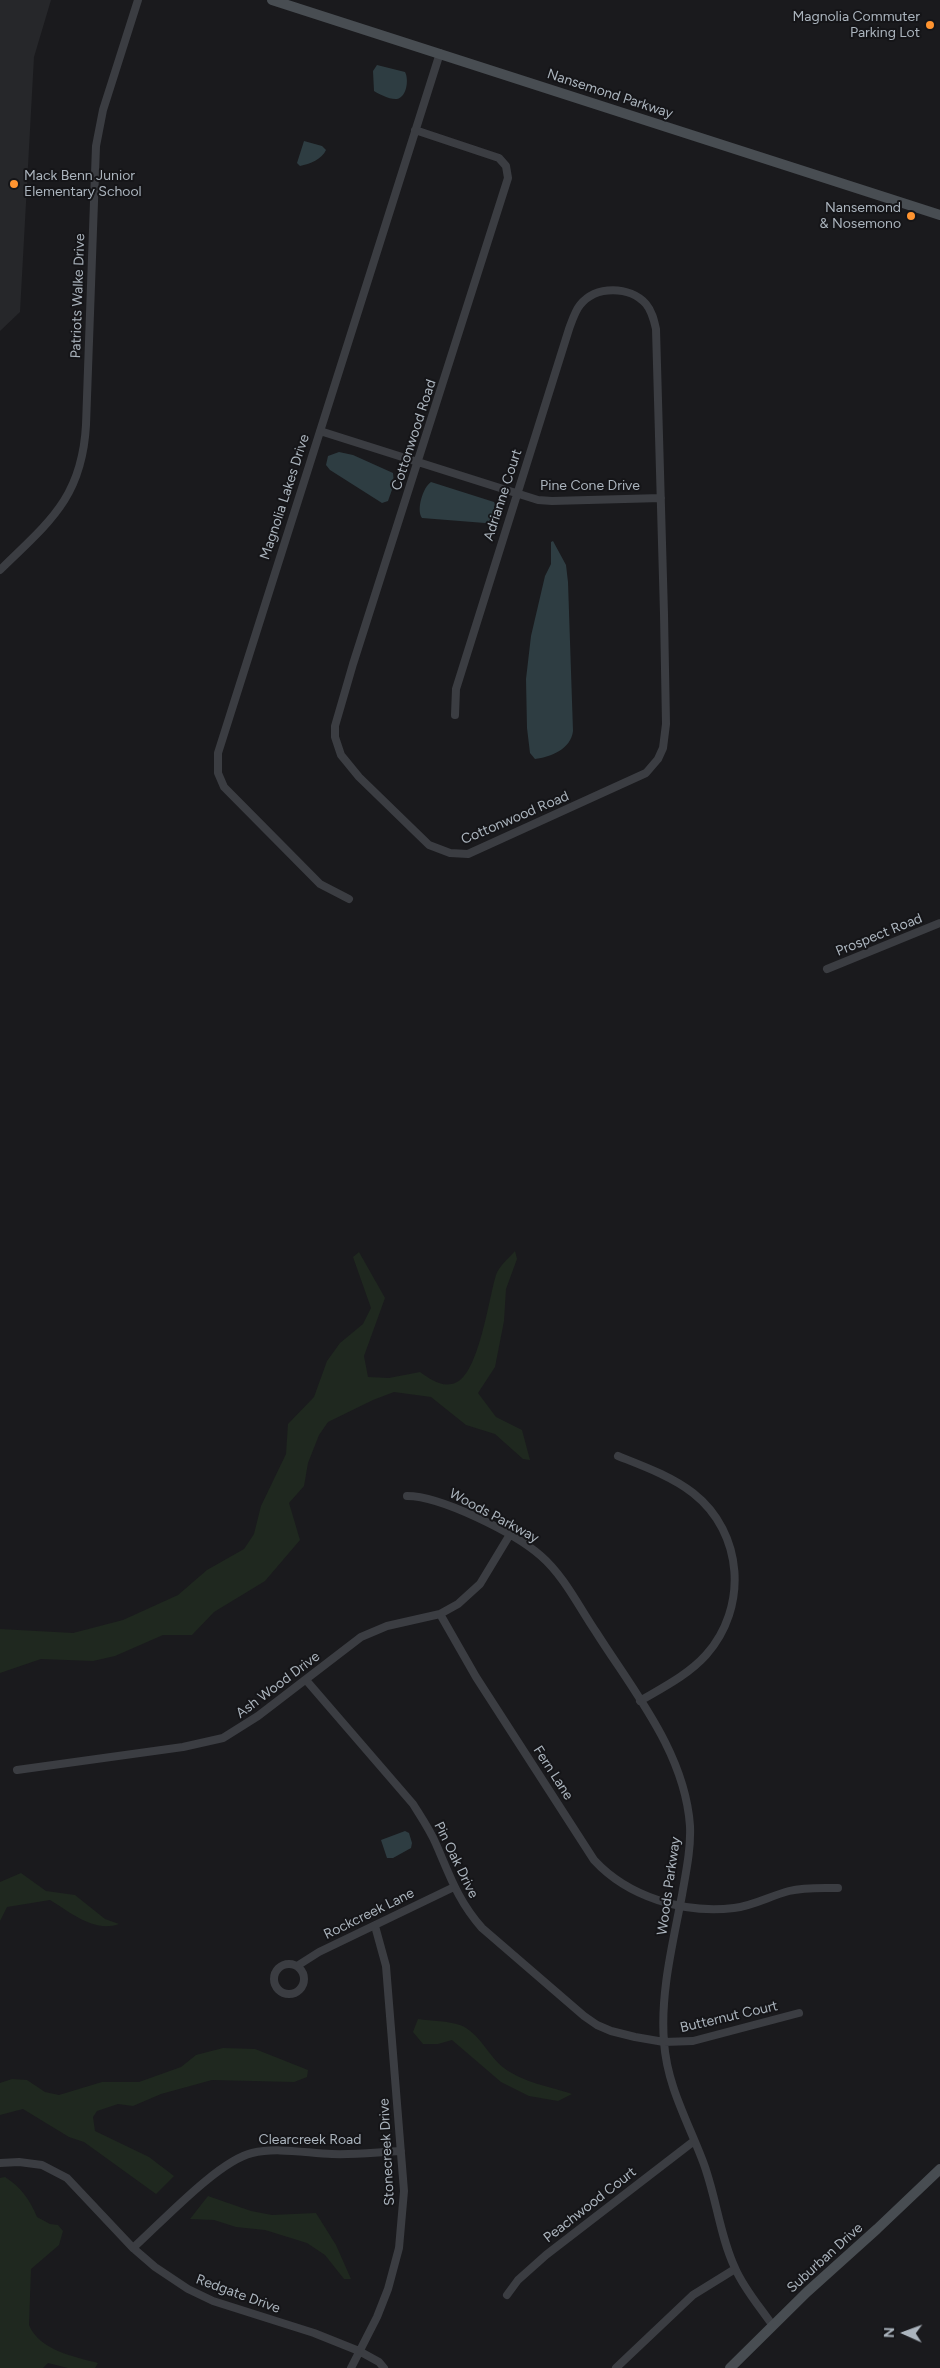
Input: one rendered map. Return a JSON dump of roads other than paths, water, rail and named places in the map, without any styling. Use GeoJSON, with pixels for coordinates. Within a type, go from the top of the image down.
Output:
{"type":"FeatureCollection","features":[{"type":"Feature","properties":{"kind":"main road","name":"Nansemond Parkway"},"geometry":{"type":"LineString","coordinates":[[272,0],[940,215]]}},
{"type":"Feature","properties":{"kind":"main road","name":"Suburban Drive"},"geometry":{"type":"LineString","coordinates":[[730,2368],[940,2169]]}},
{"type":"Feature","properties":{"kind":"street","name":"Patriots Walke Drive"},"geometry":{"type":"LineString","coordinates":[[0,570],[57,512],[72,488],[83,458],[86,425],[96,146],[103,110],[138,0]]}},
{"type":"Feature","properties":{"kind":"street","name":"Magnolia Lakes Drive"},"geometry":{"type":"LineString","coordinates":[[349,899],[320,884],[251,815],[224,787],[217,766],[220,744],[440,53]]}},
{"type":"Feature","properties":{"kind":"street","name":"Cottonwood Road"},"geometry":{"type":"LineString","coordinates":[[415,130],[498,158],[506,166],[508,178],[351,673],[335,726],[335,737],[341,756],[359,777],[429,845],[450,853],[468,854],[584,803],[646,773],[658,759],[666,736],[656,329],[654,319],[645,303],[627,292],[609,290],[596,293]]}},
{"type":"Feature","properties":{"kind":"street","name":"Adrianne Court"},"geometry":{"type":"LineString","coordinates":[[455,715],[456,689],[573,319],[580,306],[596,293]]}},
{"type":"Feature","properties":{"kind":"street","name":"Pine Cone Drive"},"geometry":{"type":"LineString","coordinates":[[320,431],[517,493],[552,501],[661,498]]}},
{"type":"Feature","properties":{"kind":"street","name":"Prospect Road"},"geometry":{"type":"LineString","coordinates":[[827,969],[940,923]]}},
{"type":"Feature","properties":{"kind":"street"},"geometry":{"type":"LineString","coordinates":[[618,1456],[652,1470],[684,1487],[703,1502],[722,1528],[728,1541],[736,1575],[734,1596],[728,1618],[715,1644],[695,1665],[640,1701]]}},
{"type":"Feature","properties":{"kind":"street","name":"Woods Parkway"},"geometry":{"type":"LineString","coordinates":[[407,1496],[441,1502],[509,1536],[530,1548],[554,1570],[640,1701],[670,1753],[687,1803],[690,1846],[665,1997],[664,2042],[672,2084],[708,2174],[735,2269],[773,2326]]}},
{"type":"Feature","properties":{"kind":"street","name":"Ash Wood Drive"},"geometry":{"type":"LineString","coordinates":[[17,1770],[209,1743],[234,1732],[356,1641],[374,1631],[440,1614],[458,1604],[480,1584],[509,1536]]}},
{"type":"Feature","properties":{"kind":"street","name":"Fern Lane"},"geometry":{"type":"LineString","coordinates":[[440,1614],[476,1677],[594,1860],[605,1872],[631,1890],[680,1905],[733,1908],[759,1902],[790,1891],[838,1888]]}},
{"type":"Feature","properties":{"kind":"street","name":"Pin Oak Drive"},"geometry":{"type":"LineString","coordinates":[[306,1680],[413,1804],[436,1844],[454,1887],[469,1913],[482,1928],[584,2016],[612,2031],[664,2042]]}},
{"type":"Feature","properties":{"kind":"street","name":"Rockcreek Lane"},"geometry":{"type":"LineString","coordinates":[[297,1966],[319,1952],[454,1887]]}},
{"type":"Feature","properties":{"kind":"street","name":"Stonecreek Drive"},"geometry":{"type":"LineString","coordinates":[[351,2368],[388,2289],[399,2248],[404,2192],[386,1966],[375,1926]]}},
{"type":"Feature","properties":{"kind":"street","name":"Butternut Court"},"geometry":{"type":"LineString","coordinates":[[664,2042],[693,2041],[799,2013]]}},
{"type":"Feature","properties":{"kind":"street","name":"Peachwood Court"},"geometry":{"type":"LineString","coordinates":[[507,2295],[518,2280],[546,2255],[694,2141]]}},
{"type":"Feature","properties":{"kind":"street","name":"Clearcreek Road"},"geometry":{"type":"LineString","coordinates":[[133,2248],[214,2174],[230,2163],[250,2154],[266,2151],[335,2154],[401,2151]]}},
{"type":"Feature","properties":{"kind":"street","name":"Redgate Drive"},"geometry":{"type":"LineString","coordinates":[[0,2163],[30,2162],[55,2170],[79,2189],[133,2248],[155,2267],[188,2289],[213,2301],[314,2333],[359,2351],[379,2362],[384,2368]]}},
{"type":"Feature","properties":{"kind":"street"},"geometry":{"type":"LineString","coordinates":[[616,2368],[693,2295],[735,2269]]}},
{"type":"Feature","properties":{"kind":"place","name":"Magnolia Commuter Parking Lot"},"geometry":{"type":"Point","coordinates":[930,25]}},
{"type":"Feature","properties":{"kind":"place","name":"Mack Benn Junior Elementary School"},"geometry":{"type":"Point","coordinates":[14,184]}},
{"type":"Feature","properties":{"kind":"place","name":"Nansemond & Nosemono"},"geometry":{"type":"Point","coordinates":[911,216]}}]}
